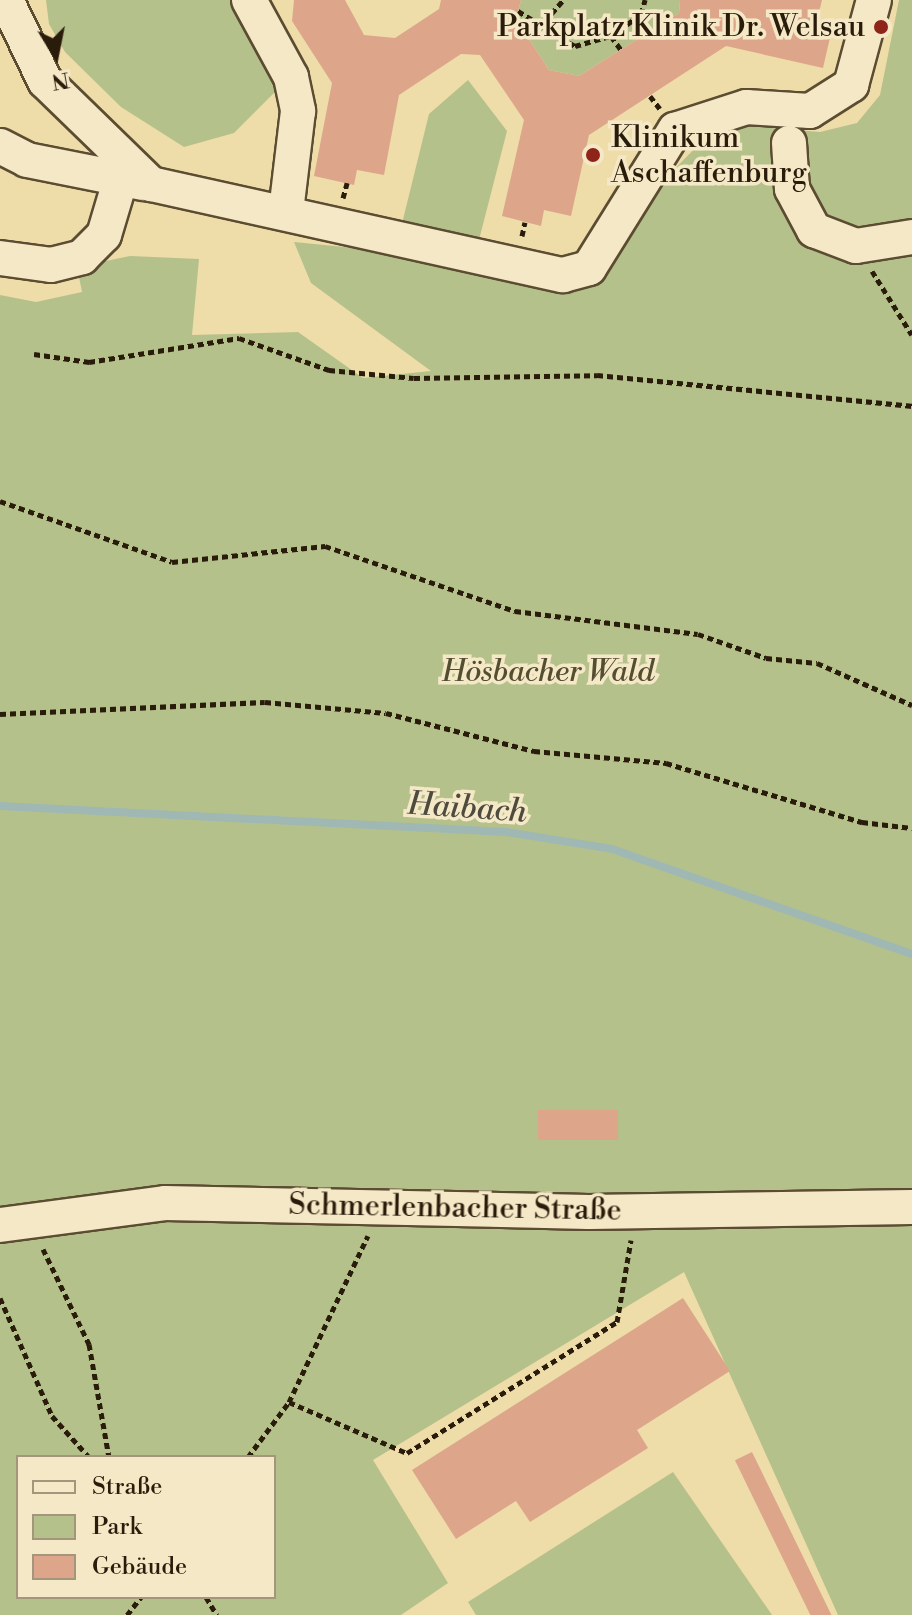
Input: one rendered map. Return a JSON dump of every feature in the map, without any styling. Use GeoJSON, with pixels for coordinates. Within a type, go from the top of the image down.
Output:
{"type":"FeatureCollection","features":[{"type":"Feature","properties":{"kind":"street"},"geometry":{"type":"LineString","coordinates":[[249,0],[291,77],[298,111],[286,212]]}},
{"type":"Feature","properties":{"kind":"street"},"geometry":{"type":"LineString","coordinates":[[795,123],[851,85],[874,0]]}},
{"type":"Feature","properties":{"kind":"street"},"geometry":{"type":"LineString","coordinates":[[4,4],[45,81],[136,181]]}},
{"type":"Feature","properties":{"kind":"street"},"geometry":{"type":"LineString","coordinates":[[0,146],[27,160],[286,212],[563,275],[589,268],[675,130],[746,107],[795,123]]}},
{"type":"Feature","properties":{"kind":"street"},"geometry":{"type":"LineString","coordinates":[[795,123],[792,189],[814,230],[856,246],[912,237]]}},
{"type":"Feature","properties":{"kind":"street"},"geometry":{"type":"LineString","coordinates":[[0,258],[51,265],[82,257],[104,235],[136,181]]}},
{"type":"Feature","properties":{"kind":"street","name":"Schmerlenbacher Straße"},"geometry":{"type":"LineString","coordinates":[[12,1222],[165,1203],[636,1211],[912,1207]]}},
{"type":"Feature","properties":{"kind":"path"},"geometry":{"type":"LineString","coordinates":[[545,21],[563,0]]}},
{"type":"Feature","properties":{"kind":"path"},"geometry":{"type":"LineString","coordinates":[[518,11],[545,21],[575,46],[611,36],[641,14],[645,0]]}},
{"type":"Feature","properties":{"kind":"path"},"geometry":{"type":"LineString","coordinates":[[611,36],[621,50]]}},
{"type":"Feature","properties":{"kind":"path"},"geometry":{"type":"LineString","coordinates":[[856,246],[912,335]]}},
{"type":"Feature","properties":{"kind":"path"},"geometry":{"type":"LineString","coordinates":[[34,354],[89,362],[239,338],[329,370],[414,378],[612,376],[912,406]]}},
{"type":"Feature","properties":{"kind":"path"},"geometry":{"type":"LineString","coordinates":[[0,501],[172,562],[325,546],[515,611],[698,634],[766,658],[817,663],[912,705]]}},
{"type":"Feature","properties":{"kind":"path"},"geometry":{"type":"LineString","coordinates":[[0,714],[265,702],[386,713],[534,751],[666,763],[862,822],[912,828]]}},
{"type":"Feature","properties":{"kind":"path"},"geometry":{"type":"LineString","coordinates":[[249,1455],[289,1402],[380,1206]]}},
{"type":"Feature","properties":{"kind":"path"},"geometry":{"type":"LineString","coordinates":[[289,1402],[407,1453],[617,1322],[636,1211]]}},
{"type":"Feature","properties":{"kind":"path"},"geometry":{"type":"LineString","coordinates":[[12,1222],[77,1310],[109,1455]]}},
{"type":"Feature","properties":{"kind":"path"},"geometry":{"type":"LineString","coordinates":[[0,1298],[52,1416],[87,1455]]}},
{"type":"Feature","properties":{"kind":"path"},"geometry":{"type":"LineString","coordinates":[[127,1615],[139,1599]]}},
{"type":"Feature","properties":{"kind":"green space"},"geometry":{"type":"Polygon","coordinates":[[[46,0],[230,0],[280,87],[234,133],[184,147],[121,107],[65,52],[49,24],[46,0]]]}},
{"type":"Feature","properties":{"kind":"green space"},"geometry":{"type":"Polygon","coordinates":[[[521,0],[680,0],[679,13],[579,76],[549,70],[516,19],[521,0]]]}},
{"type":"Feature","properties":{"kind":"green space","name":"Hösbacher Wald"},"geometry":{"type":"Polygon","coordinates":[[[899,0],[912,0],[912,1615],[838,1615],[684,1272],[373,1460],[448,1583],[401,1615],[0,1615],[0,295],[36,302],[82,292],[77,267],[130,256],[199,259],[192,335],[298,332],[363,378],[431,371],[311,283],[294,242],[395,252],[429,114],[468,80],[507,131],[471,271],[557,289],[705,138],[740,125],[820,132],[857,123],[880,95],[899,0]]]}},
{"type":"Feature","properties":{"kind":"green space"},"geometry":{"type":"Polygon","coordinates":[[[673,1472],[772,1615],[476,1615],[468,1602],[673,1472]]]}},
{"type":"Feature","properties":{"kind":"building"},"geometry":{"type":"Polygon","coordinates":[[[294,0],[345,0],[364,35],[395,38],[439,9],[441,0],[521,0],[516,19],[549,70],[579,76],[679,13],[680,0],[822,0],[816,25],[832,29],[823,68],[726,46],[589,135],[571,216],[544,210],[541,226],[502,216],[524,120],[480,55],[461,54],[399,95],[384,175],[357,170],[354,185],[314,176],[332,83],[292,21],[294,0]]]}},
{"type":"Feature","properties":{"kind":"building"},"geometry":{"type":"Polygon","coordinates":[[[538,1110],[618,1110],[618,1140],[538,1140],[538,1110]]]}},
{"type":"Feature","properties":{"kind":"building"},"geometry":{"type":"Polygon","coordinates":[[[683,1298],[730,1371],[637,1430],[648,1448],[530,1522],[516,1501],[456,1539],[412,1470],[683,1298]]]}},
{"type":"Feature","properties":{"kind":"building"},"geometry":{"type":"Polygon","coordinates":[[[752,1452],[831,1615],[810,1615],[735,1460],[752,1452]]]}},
{"type":"Feature","properties":{"kind":"waterway","name":"Haibach"},"geometry":{"type":"LineString","coordinates":[[0,806],[506,832],[612,849],[912,954]]}},
{"type":"Feature","properties":{"kind":"place","name":"Parkplatz Klinik Dr. Welsau"},"geometry":{"type":"Point","coordinates":[881,27]}},
{"type":"Feature","properties":{"kind":"place","name":"Klinikum Aschaffenburg"},"geometry":{"type":"Point","coordinates":[593,155]}}]}
